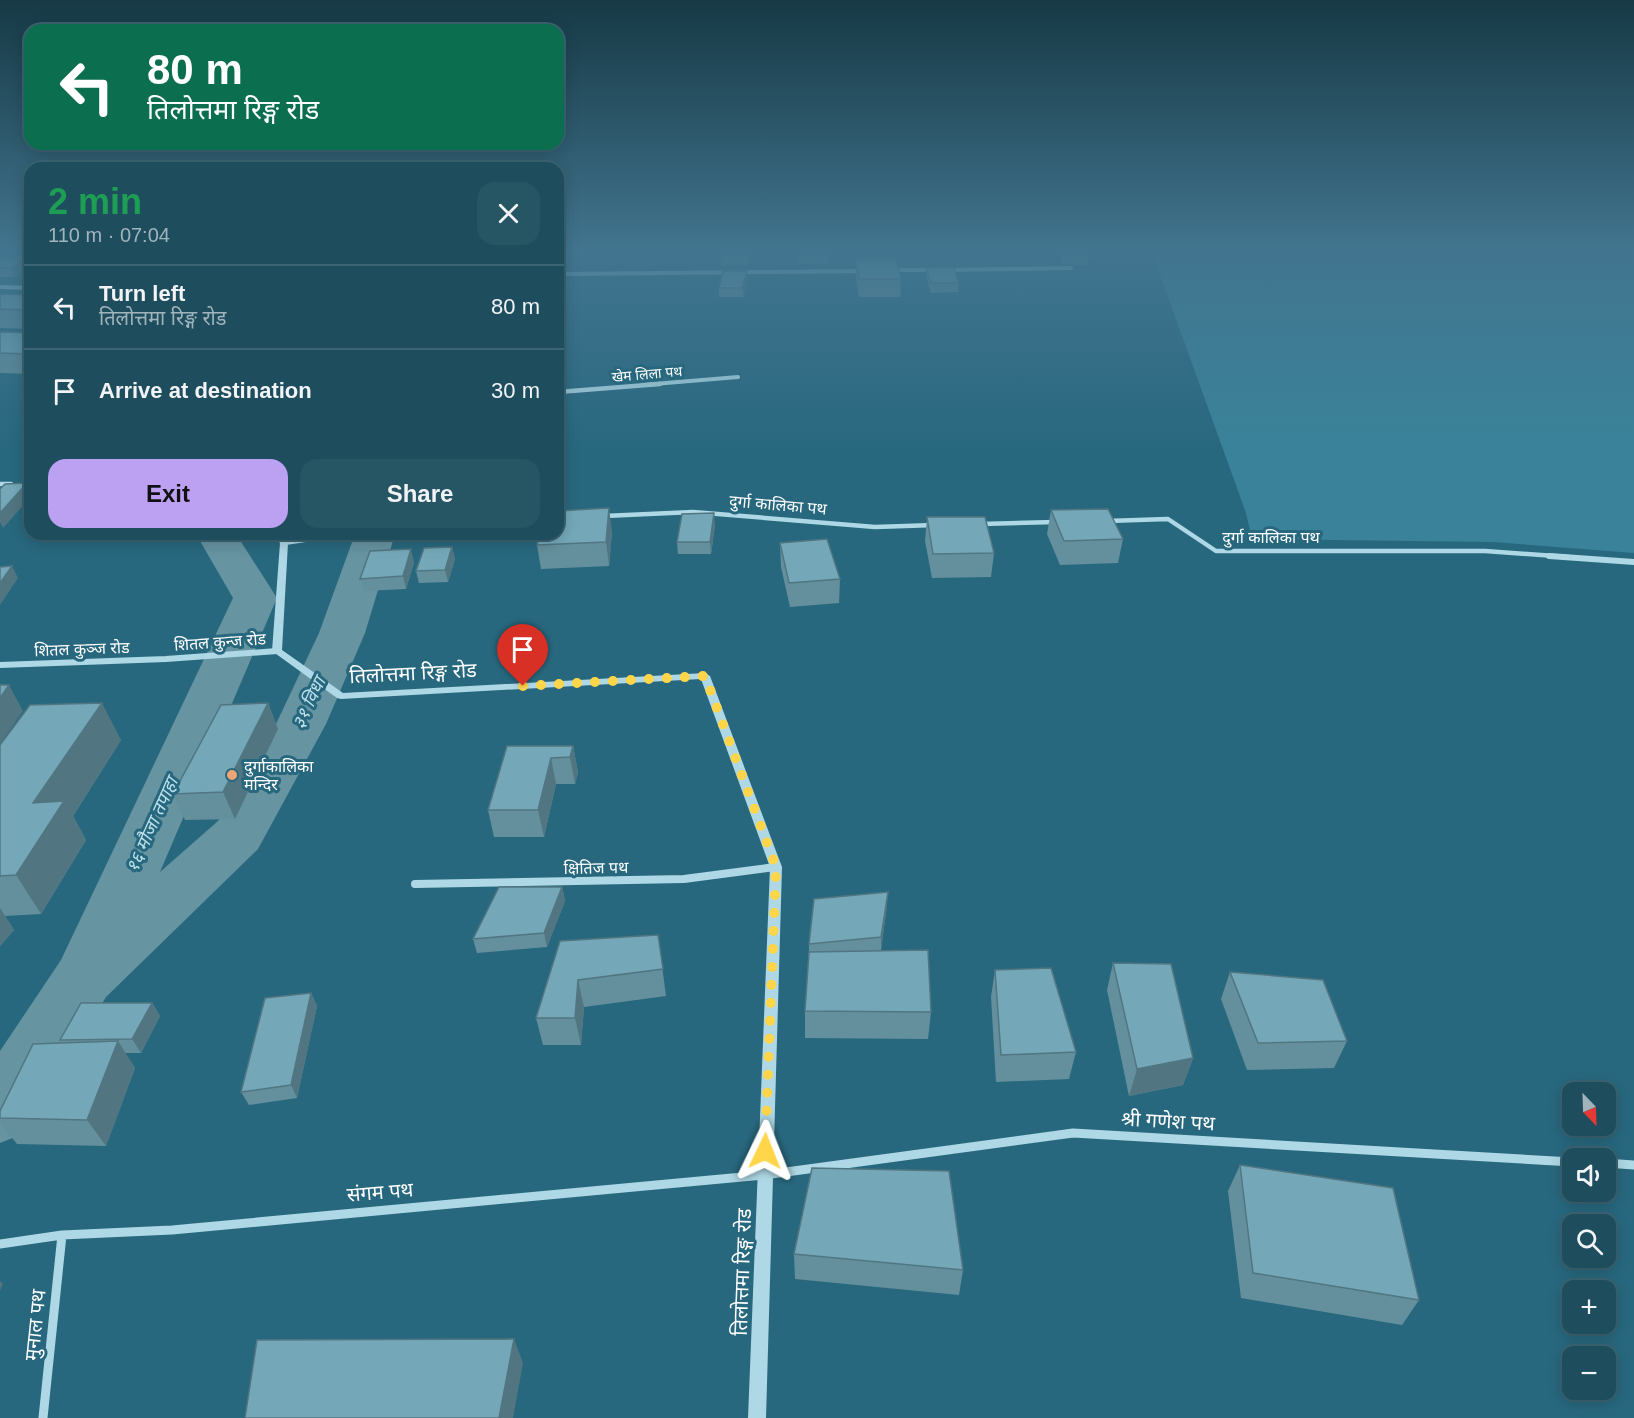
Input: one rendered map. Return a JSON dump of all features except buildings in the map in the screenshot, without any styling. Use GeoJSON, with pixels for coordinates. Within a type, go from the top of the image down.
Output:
{"type":"FeatureCollection","features":[{"type":"Feature","properties":{"kind":"street","name":"खेम लिला पथ"},"geometry":{"type":"LineString","coordinates":[[564,392],[738,377]]}},
{"type":"Feature","properties":{"kind":"street"},"geometry":{"type":"LineString","coordinates":[[0,484],[20,484]]}},
{"type":"Feature","properties":{"kind":"street","name":"दुर्गा कालिका पथ"},"geometry":{"type":"LineString","coordinates":[[592,517],[693,512],[875,527],[946,525]]}},
{"type":"Feature","properties":{"kind":"street","name":"दुर्गा कालिका पथ"},"geometry":{"type":"LineString","coordinates":[[1098,521],[1168,519],[1216,551],[1485,551],[1634,562]]}},
{"type":"Feature","properties":{"kind":"street"},"geometry":{"type":"LineString","coordinates":[[969,525],[1063,522]]}},
{"type":"Feature","properties":{"kind":"street"},"geometry":{"type":"LineString","coordinates":[[283,540],[286,543]]}},
{"type":"Feature","properties":{"kind":"street"},"geometry":{"type":"LineString","coordinates":[[286,543],[305,540]]}},
{"type":"Feature","properties":{"kind":"street"},"geometry":{"type":"LineString","coordinates":[[278,652],[286,543]]}},
{"type":"Feature","properties":{"kind":"street","name":"शितल कुन्ज रोड"},"geometry":{"type":"LineString","coordinates":[[166,659],[278,652]]}},
{"type":"Feature","properties":{"kind":"street","name":"तिलोत्तमा रिङ्ग रोड"},"geometry":{"type":"LineString","coordinates":[[278,652],[340,696],[705,676],[776,867],[757,1418]]}},
{"type":"Feature","properties":{"kind":"street","name":"शितल कुञ्ज रोड"},"geometry":{"type":"LineString","coordinates":[[0,665],[166,659]]}},
{"type":"Feature","properties":{"kind":"street","name":"क्षितिज पथ"},"geometry":{"type":"LineString","coordinates":[[415,884],[684,879],[776,867]]}},
{"type":"Feature","properties":{"kind":"street","name":"श्री गणेश पथ"},"geometry":{"type":"LineString","coordinates":[[764,1175],[1073,1133],[1562,1161]]}},
{"type":"Feature","properties":{"kind":"street"},"geometry":{"type":"LineString","coordinates":[[1616,1164],[1634,1165]]}},
{"type":"Feature","properties":{"kind":"street","name":"संगम पथ"},"geometry":{"type":"LineString","coordinates":[[0,1244],[62,1235],[172,1230],[764,1175]]}},
{"type":"Feature","properties":{"kind":"street","name":"मुनाल पथ"},"geometry":{"type":"LineString","coordinates":[[43,1418],[62,1235]]}},
{"type":"Feature","properties":{"kind":"shaded area"},"geometry":{"type":"Polygon","coordinates":[[[1175,316],[1634,316],[1634,553],[1493,542],[1252,539],[1246,513],[1175,316]]]}},
{"type":"Feature","properties":{"kind":"waterway","name":"१६ मौजा तपाहा"},"geometry":{"type":"LineString","coordinates":[[92,959],[255,598],[220,540]]}},
{"type":"Feature","properties":{"kind":"waterway","name":"३१ विधा"},"geometry":{"type":"LineString","coordinates":[[0,1111],[83,979],[238,835],[301,724],[342,633],[373,540]]}},
{"type":"Feature","properties":{"kind":"place","name":"दुर्गाकालिका मन्दिर"},"geometry":{"type":"Point","coordinates":[232,775]}},
{"type":"Feature","properties":{"kind":"route"},"geometry":{"type":"LineString","coordinates":[[523,686],[705,676],[776,867],[765,1151]]}}]}
